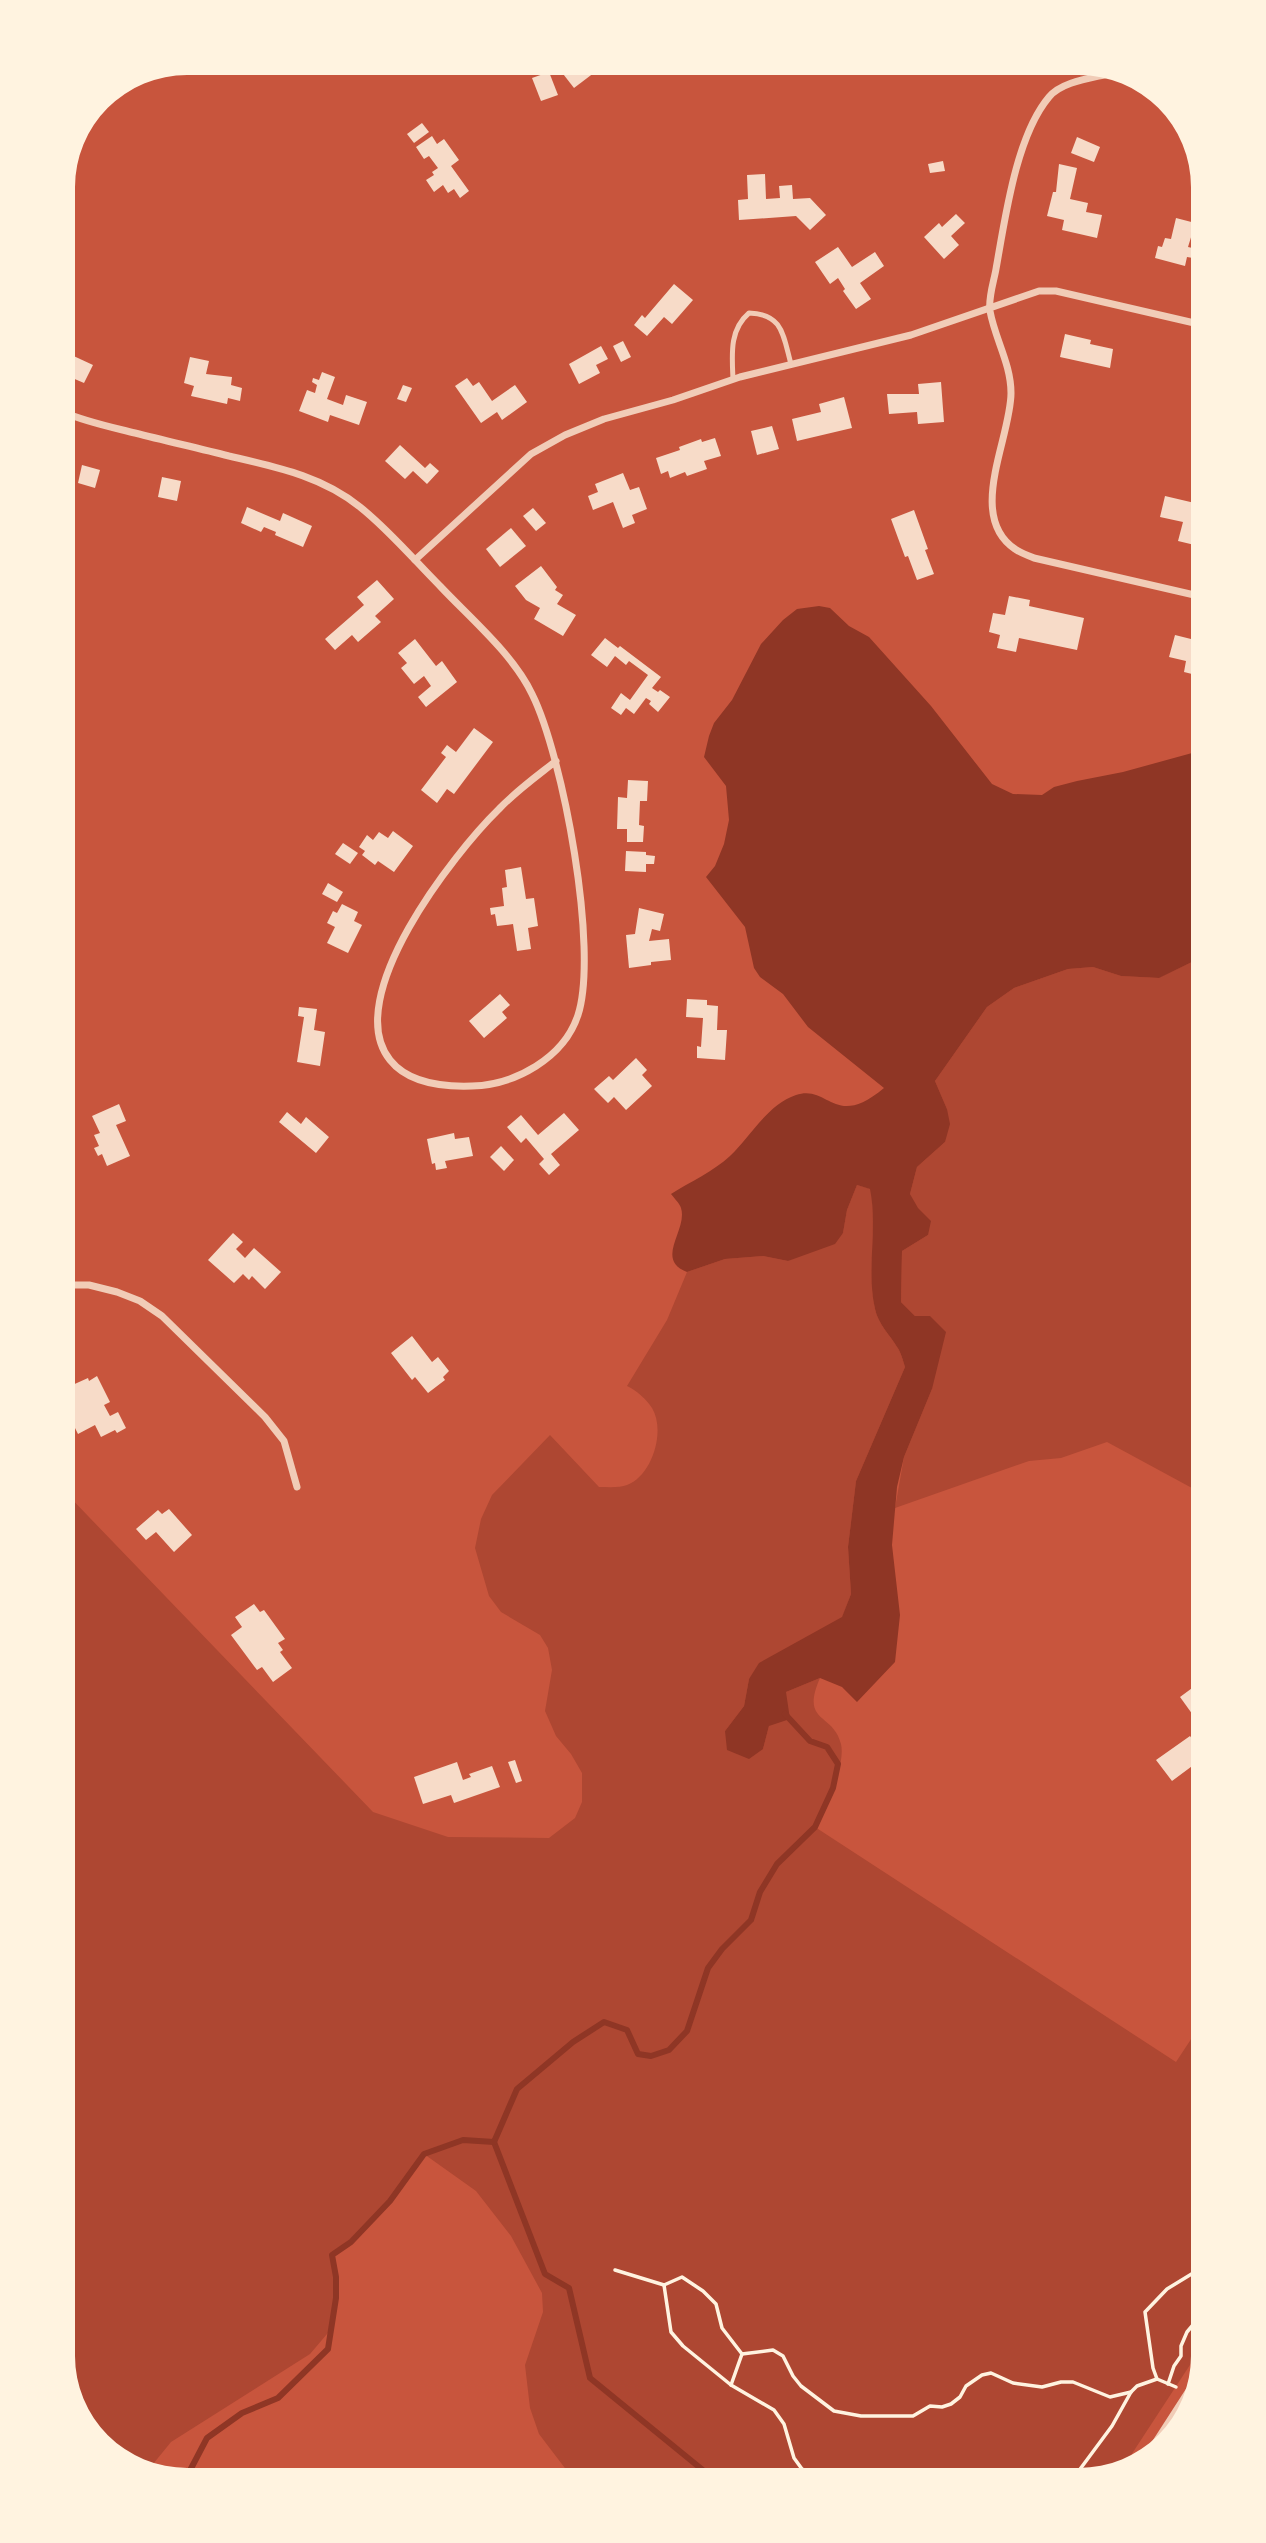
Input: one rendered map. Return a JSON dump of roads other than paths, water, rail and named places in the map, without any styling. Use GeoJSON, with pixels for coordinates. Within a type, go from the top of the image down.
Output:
{"type":"FeatureCollection","features":[{"type":"Feature","properties":{"kind":"street"},"geometry":{"type":"LineString","coordinates":[[1098,77],[1063,86],[1049,96],[1031,127],[1016,172],[989,308],[1010,375],[1011,393],[1009,414],[992,488],[992,510],[1000,533],[1013,548],[1034,558],[1191,594]]}},
{"type":"Feature","properties":{"kind":"street"},"geometry":{"type":"LineString","coordinates":[[415,560],[522,462],[554,441],[604,419],[673,400],[733,379],[911,335],[1039,291],[1056,291],[1191,322]]}},
{"type":"Feature","properties":{"kind":"street"},"geometry":{"type":"LineString","coordinates":[[75,416],[100,425],[293,471],[328,485],[361,507],[415,560],[489,637],[533,694],[556,761],[567,811],[584,945],[584,989],[577,1019],[562,1042],[546,1059],[505,1082],[452,1087],[418,1079],[400,1071],[387,1057],[376,1022],[378,1005],[389,970],[405,936],[420,908],[466,845],[500,807],[556,761]]}},
{"type":"Feature","properties":{"kind":"street"},"geometry":{"type":"LineString","coordinates":[[75,1285],[117,1292],[140,1301],[162,1316],[265,1417],[284,1441],[297,1488]]}},
{"type":"Feature","properties":{"kind":"lane"},"geometry":{"type":"LineString","coordinates":[[733,379],[732,349],[737,323],[748,313],[765,313],[781,327],[791,364]]}},
{"type":"Feature","properties":{"kind":"waterway"},"geometry":{"type":"LineString","coordinates":[[191,2468],[207,2438],[242,2413],[278,2398],[328,2349],[336,2298],[332,2255],[351,2242],[390,2201],[424,2154],[463,2140],[494,2142],[517,2089],[573,2042],[604,2022],[627,2030],[638,2054],[651,2056],[669,2050],[687,2031],[708,1968],[722,1949],[751,1920],[760,1892],[777,1864],[815,1827],[833,1788],[838,1764],[827,1747],[810,1741],[785,1714]]}},
{"type":"Feature","properties":{"kind":"waterway"},"geometry":{"type":"LineString","coordinates":[[494,2142],[545,2274],[569,2288],[590,2378],[700,2468]]}}]}
